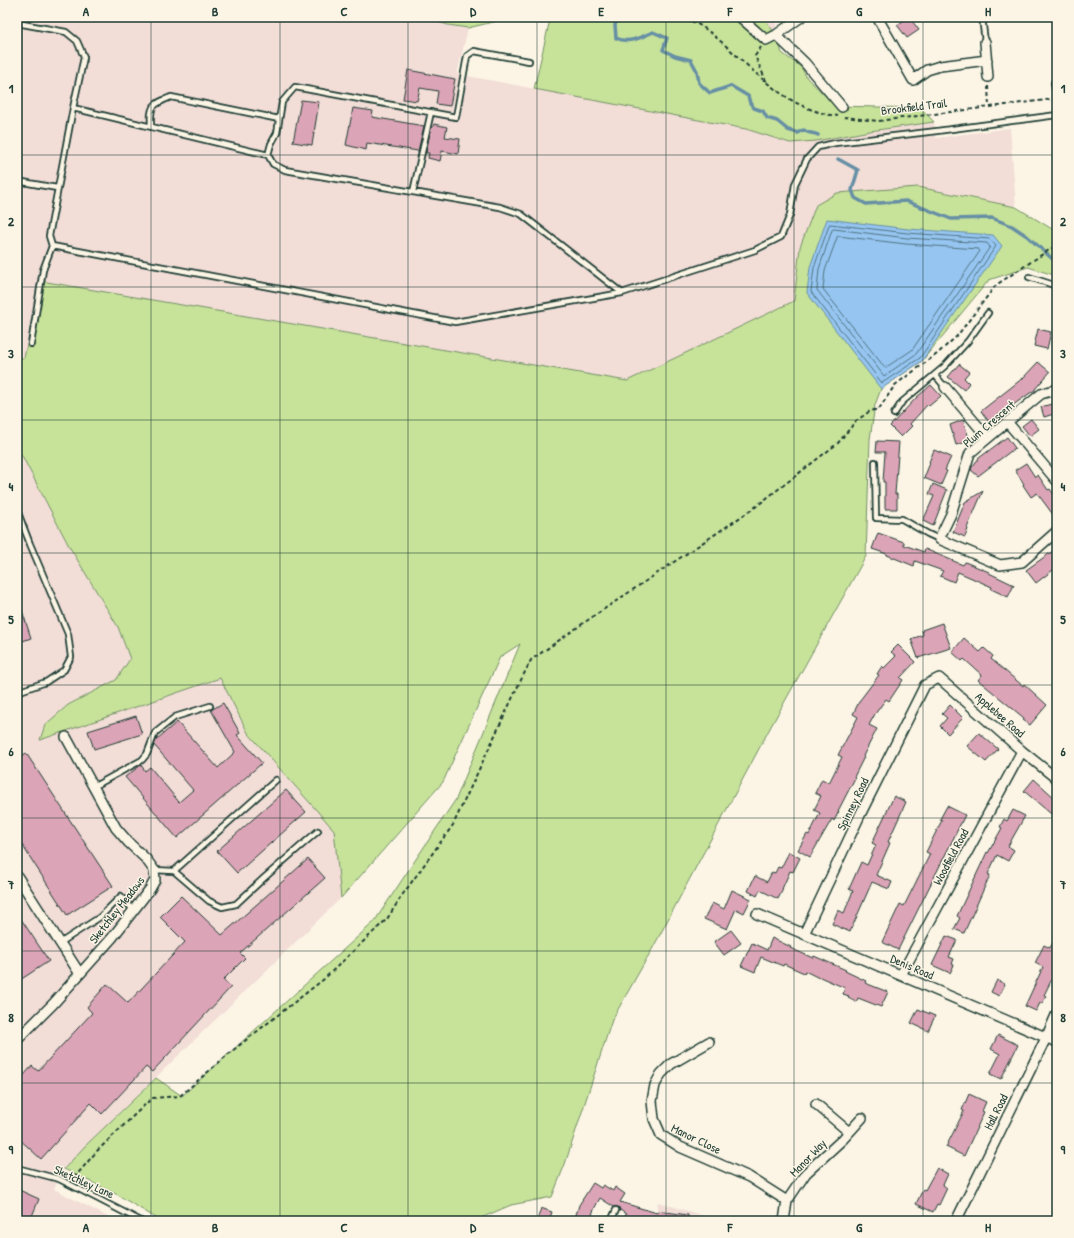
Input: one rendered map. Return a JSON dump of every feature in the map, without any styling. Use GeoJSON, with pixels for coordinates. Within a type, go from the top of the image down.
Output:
{"type":"FeatureCollection","features":[{"type":"Feature","properties":{"kind":"street"},"geometry":{"type":"LineString","coordinates":[[740,17],[766,40],[776,35],[800,17]]}},
{"type":"Feature","properties":{"kind":"street"},"geometry":{"type":"LineString","coordinates":[[877,17],[912,80],[927,70],[940,66],[987,60]]}},
{"type":"Feature","properties":{"kind":"street"},"geometry":{"type":"LineString","coordinates":[[776,35],[805,63],[842,107]]}},
{"type":"Feature","properties":{"kind":"street"},"geometry":{"type":"LineString","coordinates":[[985,42],[988,76]]}},
{"type":"Feature","properties":{"kind":"street"},"geometry":{"type":"LineString","coordinates":[[945,387],[988,438]]}},
{"type":"Feature","properties":{"kind":"street","name":"Plum Crescent"},"geometry":{"type":"LineString","coordinates":[[939,539],[951,514],[970,453],[1041,394],[1057,389]]}},
{"type":"Feature","properties":{"kind":"street"},"geometry":{"type":"LineString","coordinates":[[1008,422],[1057,480]]}},
{"type":"Feature","properties":{"kind":"street"},"geometry":{"type":"LineString","coordinates":[[939,539],[1000,565],[1022,562],[1057,531]]}},
{"type":"Feature","properties":{"kind":"street","name":"Applebee Road"},"geometry":{"type":"LineString","coordinates":[[925,685],[939,678],[1057,779]]}},
{"type":"Feature","properties":{"kind":"street","name":"Spinney Road"},"geometry":{"type":"LineString","coordinates":[[804,934],[861,813],[925,685]]}},
{"type":"Feature","properties":{"kind":"street","name":"Sketchley Meadows"},"geometry":{"type":"LineString","coordinates":[[17,1040],[80,974],[134,911],[155,880],[154,870],[146,859],[116,828],[66,737]]}},
{"type":"Feature","properties":{"kind":"street","name":"Woodfield Road"},"geometry":{"type":"LineString","coordinates":[[901,975],[1022,750]]}},
{"type":"Feature","properties":{"kind":"street"},"geometry":{"type":"LineString","coordinates":[[17,876],[80,974]]}},
{"type":"Feature","properties":{"kind":"street","name":"Denis Road"},"geometry":{"type":"LineString","coordinates":[[757,914],[1057,1042]]}},
{"type":"Feature","properties":{"kind":"street","name":"Hall Road"},"geometry":{"type":"LineString","coordinates":[[956,1221],[1057,1014]]}},
{"type":"Feature","properties":{"kind":"street","name":"Manor Close"},"geometry":{"type":"LineString","coordinates":[[709,1042],[671,1064],[661,1074],[655,1085],[652,1101],[656,1125],[661,1135],[680,1147],[749,1176],[787,1201]]}},
{"type":"Feature","properties":{"kind":"street"},"geometry":{"type":"LineString","coordinates":[[816,1104],[850,1132]]}},
{"type":"Feature","properties":{"kind":"street","name":"Manor Way"},"geometry":{"type":"LineString","coordinates":[[784,1221],[787,1201],[806,1173],[850,1132],[862,1118]]}},
{"type":"Feature","properties":{"kind":"lane"},"geometry":{"type":"LineString","coordinates":[[982,17],[985,42]]}},
{"type":"Feature","properties":{"kind":"lane"},"geometry":{"type":"LineString","coordinates":[[17,23],[66,32],[77,41],[84,57],[48,236],[52,246],[42,270],[31,344]]}},
{"type":"Feature","properties":{"kind":"lane"},"geometry":{"type":"LineString","coordinates":[[529,61],[474,51],[467,56],[456,117],[295,87],[282,102],[277,133],[271,144],[268,155],[273,164],[285,170],[500,207],[521,214],[622,293]]}},
{"type":"Feature","properties":{"kind":"lane"},"geometry":{"type":"LineString","coordinates":[[151,127],[150,112],[157,103],[171,97],[279,119]]}},
{"type":"Feature","properties":{"kind":"lane"},"geometry":{"type":"LineString","coordinates":[[73,108],[268,155]]}},
{"type":"Feature","properties":{"kind":"lane"},"geometry":{"type":"LineString","coordinates":[[413,192],[431,112]]}},
{"type":"Feature","properties":{"kind":"lane"},"geometry":{"type":"LineString","coordinates":[[52,246],[455,322],[622,293],[754,250],[781,237],[790,215],[795,184],[807,159],[818,147],[835,143],[1057,115]]}},
{"type":"Feature","properties":{"kind":"lane"},"geometry":{"type":"LineString","coordinates":[[17,181],[57,188]]}},
{"type":"Feature","properties":{"kind":"lane"},"geometry":{"type":"LineString","coordinates":[[1029,277],[1057,286]]}},
{"type":"Feature","properties":{"kind":"lane"},"geometry":{"type":"LineString","coordinates":[[894,414],[902,402],[946,366],[968,341],[988,313]]}},
{"type":"Feature","properties":{"kind":"lane"},"geometry":{"type":"LineString","coordinates":[[935,375],[945,387]]}},
{"type":"Feature","properties":{"kind":"lane"},"geometry":{"type":"LineString","coordinates":[[875,462],[876,518],[902,519],[939,539]]}},
{"type":"Feature","properties":{"kind":"lane"},"geometry":{"type":"LineString","coordinates":[[17,510],[68,634],[71,657],[64,670],[46,682],[17,692]]}},
{"type":"Feature","properties":{"kind":"lane"},"geometry":{"type":"LineString","coordinates":[[93,787],[142,760],[147,754],[155,733],[175,717],[210,706]]}},
{"type":"Feature","properties":{"kind":"lane"},"geometry":{"type":"LineString","coordinates":[[174,871],[276,780]]}},
{"type":"Feature","properties":{"kind":"lane"},"geometry":{"type":"LineString","coordinates":[[154,870],[174,871],[209,901],[222,907],[236,904],[318,831]]}},
{"type":"Feature","properties":{"kind":"lane"},"geometry":{"type":"LineString","coordinates":[[60,942],[100,917],[121,896],[134,911]]}},
{"type":"Feature","properties":{"kind":"lane","name":"Sketchley Lane"},"geometry":{"type":"LineString","coordinates":[[17,1168],[59,1179],[141,1221]]}},
{"type":"Feature","properties":{"kind":"lane"},"geometry":{"type":"LineString","coordinates":[[611,1221],[616,1210]]}},
{"type":"Feature","properties":{"kind":"path","name":"Brookfield Trail"},"geometry":{"type":"LineString","coordinates":[[685,17],[703,27],[767,84],[798,104],[826,115],[878,121],[1013,105],[1057,98]]}},
{"type":"Feature","properties":{"kind":"path"},"geometry":{"type":"LineString","coordinates":[[766,40],[755,56],[767,84]]}},
{"type":"Feature","properties":{"kind":"path"},"geometry":{"type":"LineString","coordinates":[[988,76],[990,107]]}},
{"type":"Feature","properties":{"kind":"path"},"geometry":{"type":"LineString","coordinates":[[70,1184],[97,1151],[152,1098],[180,1096],[232,1051],[324,979],[387,920],[403,894],[454,825],[518,684],[531,660],[754,508],[838,443],[856,422],[870,411],[879,409],[895,385],[937,354],[957,336],[996,285],[1057,246]]}},
{"type":"Feature","properties":{"kind":"shaded area"},"geometry":{"type":"Polygon","coordinates":[[[17,17],[421,17],[448,25],[468,28],[457,74],[746,129],[790,143],[934,122],[936,138],[1010,128],[1016,207],[918,187],[800,248],[794,301],[627,381],[41,281],[24,359],[17,358],[17,17]]]}},
{"type":"Feature","properties":{"kind":"shaded area"},"geometry":{"type":"Polygon","coordinates":[[[740,17],[776,17],[776,35],[740,17]]]}},
{"type":"Feature","properties":{"kind":"shaded area"},"geometry":{"type":"Polygon","coordinates":[[[17,446],[69,546],[118,627],[130,659],[116,680],[68,705],[45,725],[40,739],[220,678],[248,734],[334,830],[341,898],[84,1147],[64,1169],[54,1189],[116,1221],[17,1221],[17,446]]]}},
{"type":"Feature","properties":{"kind":"shaded area"},"geometry":{"type":"Polygon","coordinates":[[[658,1202],[721,1221],[655,1221],[658,1202]]]}},
{"type":"Feature","properties":{"kind":"green space"},"geometry":{"type":"Polygon","coordinates":[[[421,17],[514,17],[468,28],[448,25],[421,17]]]}},
{"type":"Feature","properties":{"kind":"green space"},"geometry":{"type":"Polygon","coordinates":[[[542,17],[764,18],[776,35],[782,53],[801,67],[807,78],[836,106],[921,108],[934,122],[870,131],[816,141],[790,143],[746,129],[534,89],[550,19],[542,17]]]}},
{"type":"Feature","properties":{"kind":"green space"},"geometry":{"type":"Polygon","coordinates":[[[918,187],[1016,207],[1057,232],[1057,276],[1028,267],[989,280],[922,361],[881,389],[875,405],[870,439],[866,556],[770,728],[655,944],[612,1020],[565,1164],[552,1197],[511,1205],[474,1221],[161,1221],[116,1194],[64,1169],[84,1147],[156,1078],[182,1096],[374,922],[456,799],[520,644],[500,657],[443,782],[341,898],[334,830],[248,733],[220,678],[40,740],[45,725],[68,705],[116,680],[130,659],[118,627],[69,546],[17,446],[17,358],[24,358],[41,281],[627,381],[794,301],[800,247],[816,205],[837,193],[918,187]]]}},
{"type":"Feature","properties":{"kind":"water"},"geometry":{"type":"Polygon","coordinates":[[[827,219],[908,229],[993,235],[1002,246],[922,361],[881,389],[807,293],[810,267],[827,219]]]}},
{"type":"Feature","properties":{"kind":"building"},"geometry":{"type":"Polygon","coordinates":[[[909,17],[919,30],[907,38],[897,25],[909,17]]]}},
{"type":"Feature","properties":{"kind":"building"},"geometry":{"type":"Polygon","coordinates":[[[408,70],[455,79],[450,106],[436,104],[438,91],[420,88],[417,101],[403,99],[408,70]]]}},
{"type":"Feature","properties":{"kind":"building"},"geometry":{"type":"Polygon","coordinates":[[[301,100],[319,102],[312,145],[293,142],[301,100]]]}},
{"type":"Feature","properties":{"kind":"building"},"geometry":{"type":"Polygon","coordinates":[[[353,108],[373,111],[372,117],[424,126],[418,151],[367,143],[366,150],[346,145],[353,108]]]}},
{"type":"Feature","properties":{"kind":"building"},"geometry":{"type":"Polygon","coordinates":[[[434,124],[447,127],[445,137],[460,139],[458,154],[442,151],[440,161],[428,158],[429,153],[426,153],[431,127],[433,127],[434,124]]]}},
{"type":"Feature","properties":{"kind":"building"},"geometry":{"type":"Polygon","coordinates":[[[1038,329],[1051,332],[1047,349],[1034,346],[1038,329]]]}},
{"type":"Feature","properties":{"kind":"building"},"geometry":{"type":"Polygon","coordinates":[[[1038,362],[1050,372],[1035,389],[1035,391],[989,422],[981,411],[1023,378],[1038,362]]]}},
{"type":"Feature","properties":{"kind":"building"},"geometry":{"type":"Polygon","coordinates":[[[959,364],[969,372],[964,378],[969,383],[964,390],[948,377],[959,364]]]}},
{"type":"Feature","properties":{"kind":"building"},"geometry":{"type":"Polygon","coordinates":[[[931,385],[941,396],[929,406],[928,404],[910,424],[912,426],[901,437],[890,426],[916,398],[931,385]]]}},
{"type":"Feature","properties":{"kind":"building"},"geometry":{"type":"Polygon","coordinates":[[[1055,403],[1057,413],[1044,417],[1041,407],[1055,403]]]}},
{"type":"Feature","properties":{"kind":"building"},"geometry":{"type":"Polygon","coordinates":[[[1031,419],[1039,429],[1030,436],[1022,426],[1031,419]]]}},
{"type":"Feature","properties":{"kind":"building"},"geometry":{"type":"Polygon","coordinates":[[[963,420],[970,441],[956,445],[950,425],[963,420]]]}},
{"type":"Feature","properties":{"kind":"building"},"geometry":{"type":"Polygon","coordinates":[[[1007,437],[1015,448],[978,476],[971,470],[979,458],[1007,437]]]}},
{"type":"Feature","properties":{"kind":"building"},"geometry":{"type":"Polygon","coordinates":[[[877,441],[899,442],[895,494],[897,494],[897,509],[885,509],[885,482],[883,482],[885,452],[876,452],[877,441]]]}},
{"type":"Feature","properties":{"kind":"building"},"geometry":{"type":"Polygon","coordinates":[[[934,450],[951,457],[945,470],[947,471],[941,485],[924,478],[934,450]]]}},
{"type":"Feature","properties":{"kind":"building"},"geometry":{"type":"Polygon","coordinates":[[[1026,463],[1035,477],[1038,475],[1048,490],[1050,489],[1057,499],[1057,520],[1037,493],[1031,497],[1023,485],[1024,484],[1015,470],[1026,463]]]}},
{"type":"Feature","properties":{"kind":"building"},"geometry":{"type":"Polygon","coordinates":[[[933,484],[947,490],[933,526],[923,521],[934,496],[929,494],[933,484]]]}},
{"type":"Feature","properties":{"kind":"building"},"geometry":{"type":"Polygon","coordinates":[[[983,491],[967,528],[965,537],[953,532],[965,502],[983,491]]]}},
{"type":"Feature","properties":{"kind":"building"},"geometry":{"type":"Polygon","coordinates":[[[878,533],[904,542],[904,545],[924,552],[925,549],[963,565],[965,562],[1014,585],[1008,597],[991,589],[992,587],[958,572],[954,582],[940,576],[943,571],[915,561],[914,566],[872,549],[878,533]]]}},
{"type":"Feature","properties":{"kind":"building"},"geometry":{"type":"Polygon","coordinates":[[[1057,548],[1057,567],[1036,583],[1026,570],[1057,548]]]}},
{"type":"Feature","properties":{"kind":"building"},"geometry":{"type":"Polygon","coordinates":[[[19,601],[31,638],[17,643],[17,602],[19,601]]]}},
{"type":"Feature","properties":{"kind":"building"},"geometry":{"type":"Polygon","coordinates":[[[942,623],[951,648],[918,658],[911,639],[923,635],[922,630],[942,623]]]}},
{"type":"Feature","properties":{"kind":"building"},"geometry":{"type":"Polygon","coordinates":[[[964,638],[980,652],[984,648],[993,656],[991,659],[1023,686],[1024,684],[1047,705],[1030,725],[1023,720],[1024,718],[978,680],[982,675],[964,659],[962,661],[952,652],[964,638]]]}},
{"type":"Feature","properties":{"kind":"building"},"geometry":{"type":"Polygon","coordinates":[[[898,645],[915,662],[900,678],[903,680],[889,701],[886,699],[869,725],[877,729],[863,756],[864,757],[854,777],[855,778],[834,821],[832,819],[810,857],[798,850],[807,834],[809,835],[820,813],[814,810],[821,796],[815,793],[822,779],[829,783],[842,757],[838,755],[858,717],[853,714],[860,700],[879,675],[877,674],[882,666],[884,668],[896,656],[891,652],[898,645]]]}},
{"type":"Feature","properties":{"kind":"building"},"geometry":{"type":"Polygon","coordinates":[[[223,703],[240,733],[237,735],[262,763],[177,838],[125,777],[141,765],[145,771],[150,767],[179,802],[193,790],[154,745],[156,740],[177,722],[218,768],[235,752],[211,710],[223,703]]]}},
{"type":"Feature","properties":{"kind":"building"},"geometry":{"type":"Polygon","coordinates":[[[950,705],[963,718],[948,734],[940,726],[947,718],[942,714],[950,705]]]}},
{"type":"Feature","properties":{"kind":"building"},"geometry":{"type":"Polygon","coordinates":[[[136,716],[142,734],[94,749],[88,731],[136,716]]]}},
{"type":"Feature","properties":{"kind":"building"},"geometry":{"type":"Polygon","coordinates":[[[979,733],[998,749],[986,762],[967,746],[979,733]]]}},
{"type":"Feature","properties":{"kind":"building"},"geometry":{"type":"Polygon","coordinates":[[[26,753],[113,886],[67,915],[17,837],[17,759],[26,753]]]}},
{"type":"Feature","properties":{"kind":"building"},"geometry":{"type":"Polygon","coordinates":[[[1034,779],[1057,800],[1057,819],[1024,791],[1034,779]]]}},
{"type":"Feature","properties":{"kind":"building"},"geometry":{"type":"Polygon","coordinates":[[[286,790],[306,812],[237,873],[217,851],[286,790]]]}},
{"type":"Feature","properties":{"kind":"building"},"geometry":{"type":"Polygon","coordinates":[[[894,796],[906,802],[888,842],[890,843],[876,875],[892,882],[889,889],[872,882],[850,932],[832,924],[838,910],[844,913],[853,891],[849,889],[861,862],[867,865],[876,845],[872,843],[894,796]]]}},
{"type":"Feature","properties":{"kind":"building"},"geometry":{"type":"Polygon","coordinates":[[[947,806],[965,815],[898,950],[882,942],[900,904],[904,906],[930,854],[926,852],[942,820],[940,819],[947,806]]]}},
{"type":"Feature","properties":{"kind":"building"},"geometry":{"type":"Polygon","coordinates":[[[1013,810],[1025,816],[1008,846],[1014,850],[1008,861],[997,855],[988,874],[990,875],[964,933],[954,929],[960,918],[957,916],[987,852],[988,853],[1002,828],[1000,827],[1004,819],[1007,821],[1013,810]]]}},
{"type":"Feature","properties":{"kind":"building"},"geometry":{"type":"Polygon","coordinates":[[[789,852],[800,858],[793,872],[790,871],[778,899],[760,890],[757,896],[748,891],[755,876],[767,882],[772,872],[775,873],[778,867],[781,868],[789,852]]]}},
{"type":"Feature","properties":{"kind":"building"},"geometry":{"type":"Polygon","coordinates":[[[308,859],[325,878],[240,953],[245,958],[223,980],[231,987],[152,1072],[146,1067],[102,1114],[91,1103],[41,1159],[17,1137],[17,1083],[32,1066],[38,1071],[92,1013],[87,1007],[107,984],[128,1003],[185,942],[160,917],[181,896],[222,935],[308,859]]]}},
{"type":"Feature","properties":{"kind":"building"},"geometry":{"type":"Polygon","coordinates":[[[732,890],[751,899],[744,913],[736,909],[727,929],[704,919],[712,903],[724,909],[732,890]]]}},
{"type":"Feature","properties":{"kind":"building"},"geometry":{"type":"Polygon","coordinates":[[[17,913],[49,961],[17,982],[17,913]]]}},
{"type":"Feature","properties":{"kind":"building"},"geometry":{"type":"Polygon","coordinates":[[[731,930],[741,943],[724,955],[714,942],[731,930]]]}},
{"type":"Feature","properties":{"kind":"building"},"geometry":{"type":"Polygon","coordinates":[[[1057,935],[1057,969],[1044,995],[1046,996],[1042,1004],[1040,1003],[1036,1011],[1025,1006],[1043,967],[1035,963],[1044,945],[1050,948],[1057,935]]]}},
{"type":"Feature","properties":{"kind":"building"},"geometry":{"type":"Polygon","coordinates":[[[946,936],[957,940],[949,957],[954,959],[952,964],[954,965],[950,973],[932,965],[946,936]]]}},
{"type":"Feature","properties":{"kind":"building"},"geometry":{"type":"Polygon","coordinates":[[[772,938],[813,958],[814,956],[846,970],[845,971],[866,981],[865,983],[888,992],[881,1007],[858,998],[856,1002],[848,998],[849,996],[843,994],[845,988],[805,971],[804,973],[784,964],[783,966],[761,957],[755,972],[741,966],[752,943],[767,950],[772,938]]]}},
{"type":"Feature","properties":{"kind":"building"},"geometry":{"type":"Polygon","coordinates":[[[997,980],[1005,984],[999,996],[991,992],[997,980]]]}},
{"type":"Feature","properties":{"kind":"building"},"geometry":{"type":"Polygon","coordinates":[[[918,1009],[935,1016],[928,1031],[911,1023],[918,1009]]]}},
{"type":"Feature","properties":{"kind":"building"},"geometry":{"type":"Polygon","coordinates":[[[998,1035],[1018,1045],[1001,1079],[990,1074],[1000,1054],[991,1049],[998,1035]]]}},
{"type":"Feature","properties":{"kind":"building"},"geometry":{"type":"Polygon","coordinates":[[[969,1094],[986,1102],[982,1111],[984,1112],[964,1156],[946,1147],[964,1111],[962,1110],[969,1094]]]}},
{"type":"Feature","properties":{"kind":"building"},"geometry":{"type":"Polygon","coordinates":[[[937,1168],[948,1174],[943,1185],[947,1188],[939,1205],[937,1204],[933,1212],[916,1204],[923,1189],[925,1190],[937,1168]]]}},
{"type":"Feature","properties":{"kind":"building"},"geometry":{"type":"Polygon","coordinates":[[[593,1183],[601,1188],[603,1185],[613,1191],[615,1187],[625,1194],[620,1202],[657,1213],[658,1211],[688,1215],[688,1221],[624,1221],[626,1214],[618,1207],[614,1207],[600,1198],[590,1221],[575,1218],[579,1205],[593,1183]]]}},
{"type":"Feature","properties":{"kind":"building"},"geometry":{"type":"Polygon","coordinates":[[[17,1189],[39,1199],[30,1221],[17,1221],[17,1189]]]}},
{"type":"Feature","properties":{"kind":"building"},"geometry":{"type":"Polygon","coordinates":[[[541,1208],[552,1212],[549,1221],[537,1221],[541,1208]]]}},
{"type":"Feature","properties":{"kind":"waterway"},"geometry":{"type":"LineString","coordinates":[[618,17],[615,25],[616,38],[621,40],[630,40],[653,32],[667,38],[663,50],[675,56],[691,60],[697,71],[699,83],[710,93],[731,86],[748,96],[750,103],[754,108],[763,111],[767,118],[777,121],[788,130],[798,133],[804,130],[818,135]]}},
{"type":"Feature","properties":{"kind":"waterway"},"geometry":{"type":"LineString","coordinates":[[838,159],[858,170],[852,190],[855,198],[866,204],[906,201],[951,219],[992,218],[1012,226],[1027,236],[1057,263]]}}]}
